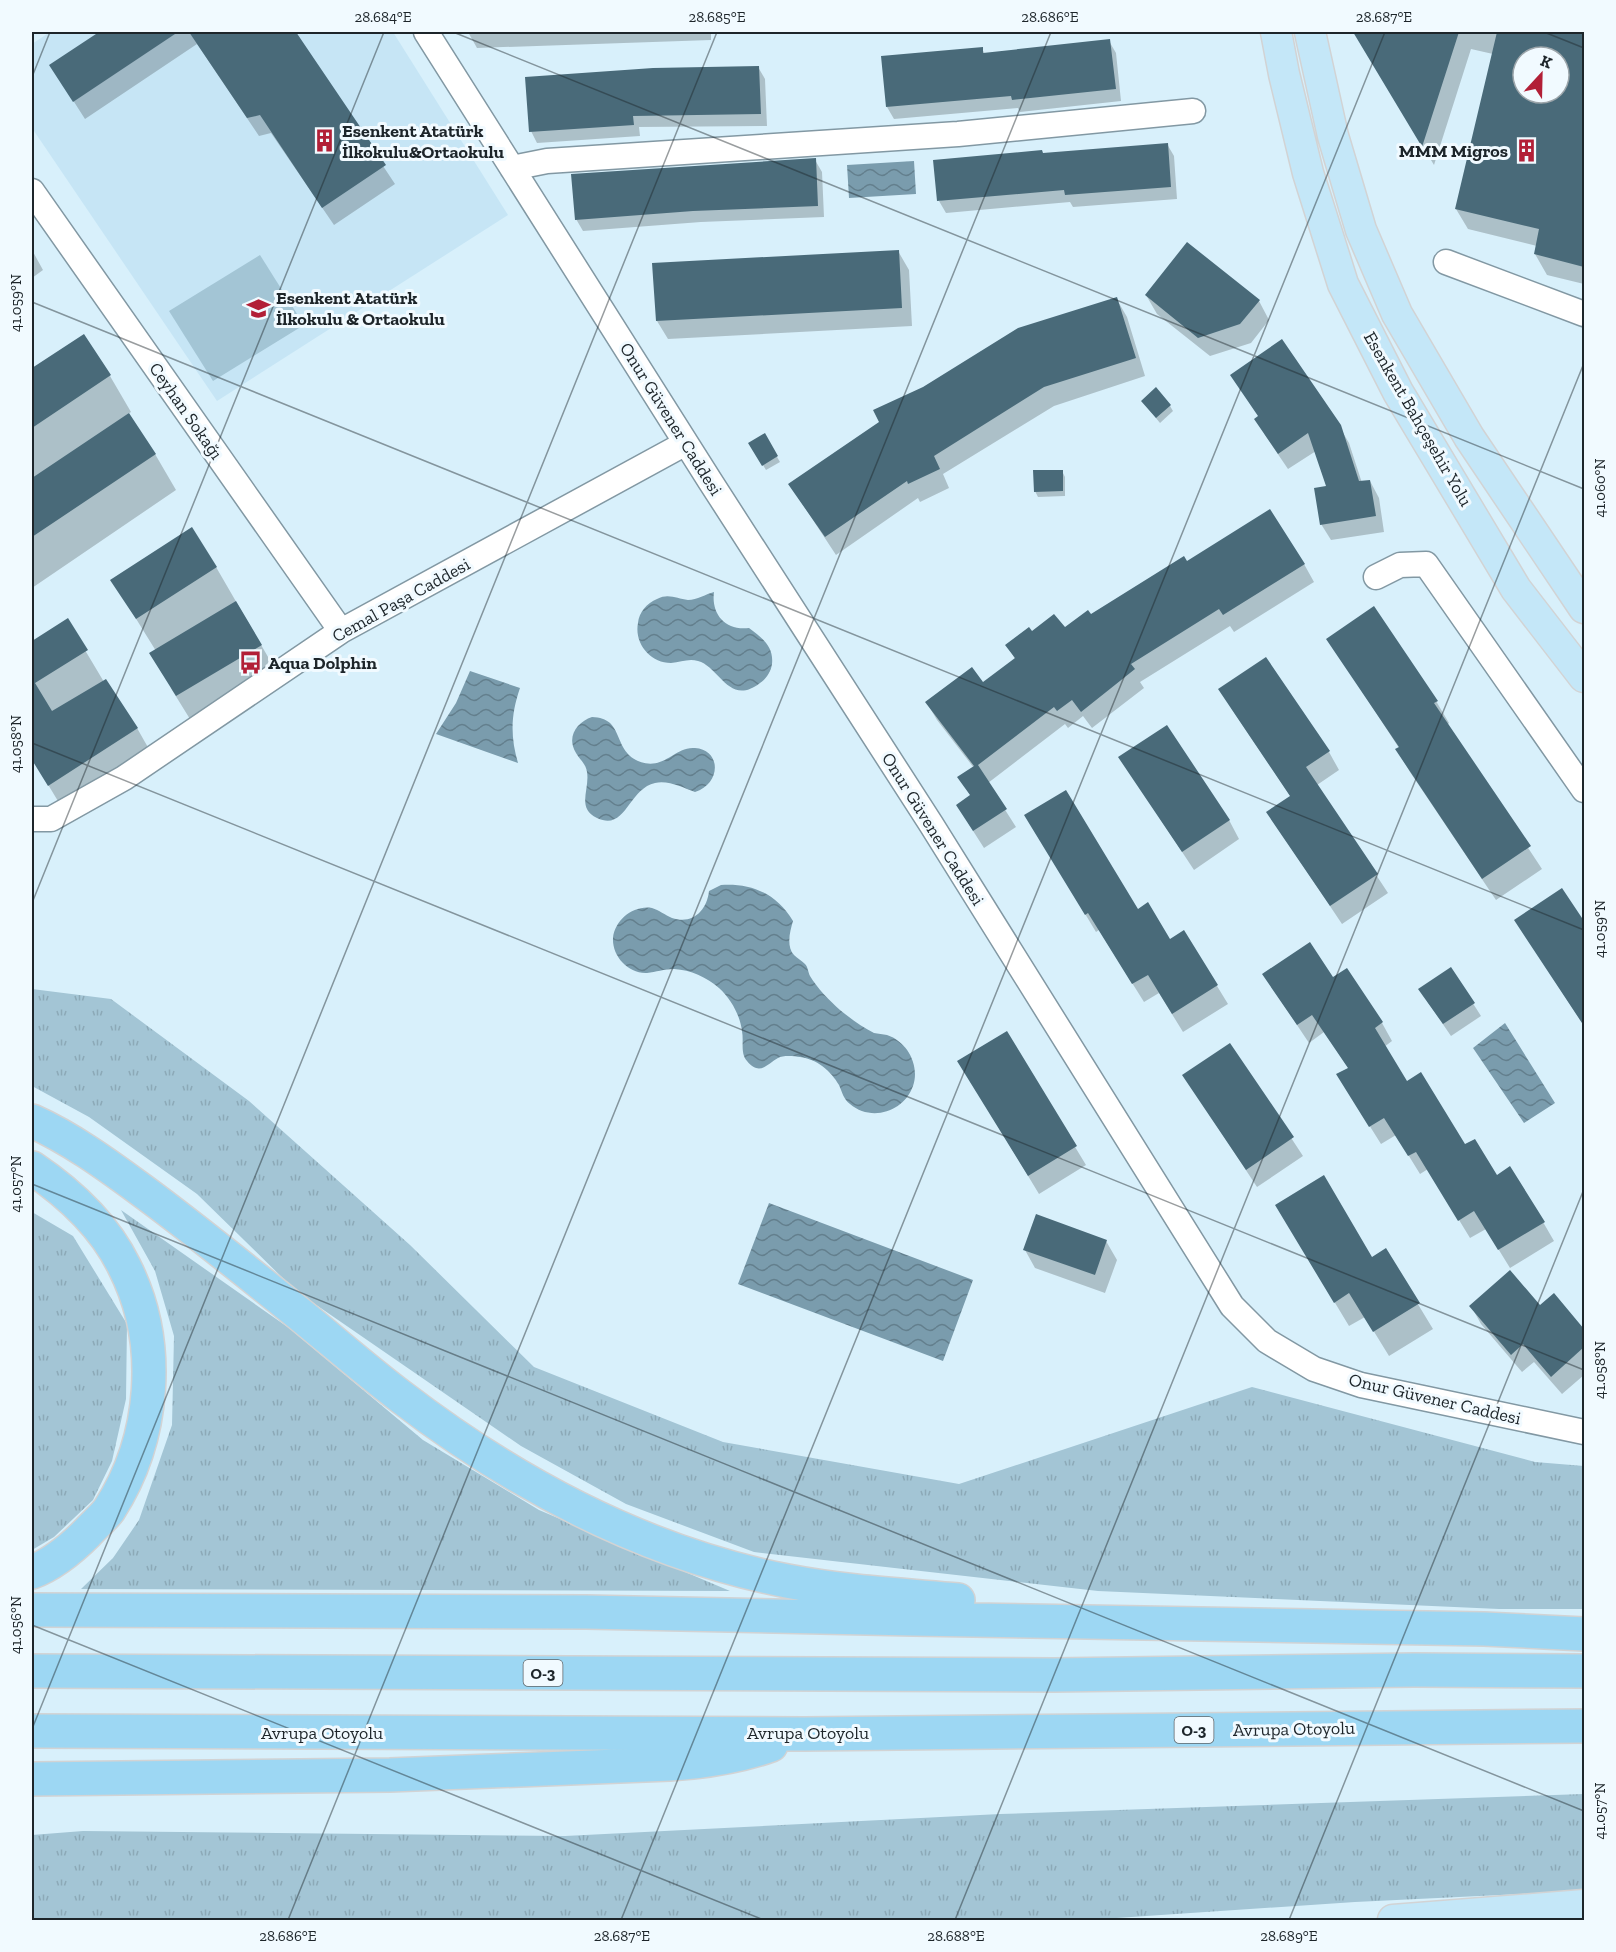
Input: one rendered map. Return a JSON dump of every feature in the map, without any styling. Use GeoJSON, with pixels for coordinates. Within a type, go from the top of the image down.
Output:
{"type":"FeatureCollection","features":[{"type":"Feature","properties":{"kind":"highway"},"geometry":{"type":"LineString","coordinates":[[32,1121],[105,1163],[182,1220],[399,1396],[459,1439],[529,1484],[586,1513],[650,1542],[714,1563],[786,1581],[849,1591],[973,1602],[1047,1621]]}},
{"type":"Feature","properties":{"kind":"highway"},"geometry":{"type":"LineString","coordinates":[[32,1168],[56,1184],[94,1221],[124,1266],[142,1312],[150,1383],[145,1421],[138,1446],[125,1479],[108,1511],[76,1543],[45,1567],[32,1572]]}},
{"type":"Feature","properties":{"kind":"highway"},"geometry":{"type":"LineString","coordinates":[[32,1610],[586,1611],[1484,1629],[1584,1634]]}},
{"type":"Feature","properties":{"kind":"highway","name":"O-3"},"geometry":{"type":"LineString","coordinates":[[32,1671],[1054,1675],[1414,1670],[1584,1671]]}},
{"type":"Feature","properties":{"kind":"highway","name":"Avrupa Otoyolu"},"geometry":{"type":"LineString","coordinates":[[32,1731],[804,1734],[1584,1726]]}},
{"type":"Feature","properties":{"kind":"highway"},"geometry":{"type":"LineString","coordinates":[[32,1779],[390,1775],[670,1764],[704,1762],[754,1751],[804,1734]]}},
{"type":"Feature","properties":{"kind":"highway"},"geometry":{"type":"LineString","coordinates":[[32,1794],[149,1789],[215,1776]]}},
{"type":"Feature","properties":{"kind":"main road","name":"Esenkent Bahçeşehir Yolu"},"geometry":{"type":"LineString","coordinates":[[1276,32],[1308,173],[1343,284],[1398,392],[1516,589],[1584,677]]}},
{"type":"Feature","properties":{"kind":"main road","name":"Esenkent Bahçeşehir Yolu"},"geometry":{"type":"LineString","coordinates":[[1311,32],[1333,136],[1361,230],[1397,314],[1469,437],[1584,608]]}},
{"type":"Feature","properties":{"kind":"main road"},"geometry":{"type":"LineString","coordinates":[[1393,1920],[1584,1905]]}},
{"type":"Feature","properties":{"kind":"street","name":"Onur Güvener Caddesi"},"geometry":{"type":"LineString","coordinates":[[426,32],[686,443],[938,834],[1232,1306],[1267,1341],[1314,1369],[1361,1385],[1584,1432]]}},
{"type":"Feature","properties":{"kind":"street"},"geometry":{"type":"LineString","coordinates":[[512,168],[547,161],[958,134],[1193,111]]}},
{"type":"Feature","properties":{"kind":"street","name":"Ceyhan Sokağı"},"geometry":{"type":"LineString","coordinates":[[32,191],[341,631]]}},
{"type":"Feature","properties":{"kind":"street"},"geometry":{"type":"LineString","coordinates":[[1446,262],[1584,314]]}},
{"type":"Feature","properties":{"kind":"street","name":"Cemal Paşa Caddesi"},"geometry":{"type":"LineString","coordinates":[[32,819],[51,819],[124,778],[341,631],[686,443]]}},
{"type":"Feature","properties":{"kind":"street"},"geometry":{"type":"LineString","coordinates":[[1376,577],[1401,565],[1426,564],[1584,790]]}},
{"type":"Feature","properties":{"kind":"shaded area","name":"Esenkent Atatürk İlkokulu & Ortaokulu"},"geometry":{"type":"Polygon","coordinates":[[[50,32],[393,32],[508,215],[217,401],[32,128],[32,44],[50,32]]]}},
{"type":"Feature","properties":{"kind":"green space"},"geometry":{"type":"Polygon","coordinates":[[[260,255],[304,325],[213,381],[169,311],[260,255]]]}},
{"type":"Feature","properties":{"kind":"green space"},"geometry":{"type":"Polygon","coordinates":[[[32,989],[111,999],[249,1101],[410,1245],[534,1367],[723,1442],[959,1484],[1252,1387],[1535,1462],[1584,1466],[1584,1609],[1499,1609],[1098,1591],[754,1552],[626,1504],[521,1446],[296,1291],[197,1194],[89,1117],[32,1086],[32,989]]]}},
{"type":"Feature","properties":{"kind":"green space"},"geometry":{"type":"Polygon","coordinates":[[[121,1210],[289,1328],[423,1440],[539,1510],[730,1591],[81,1589],[113,1558],[139,1520],[172,1425],[174,1336],[155,1271],[121,1210]]]}},
{"type":"Feature","properties":{"kind":"green space"},"geometry":{"type":"Polygon","coordinates":[[[32,1212],[73,1236],[127,1324],[126,1399],[112,1461],[93,1500],[54,1537],[32,1550],[32,1212]]]}},
{"type":"Feature","properties":{"kind":"green space"},"geometry":{"type":"Polygon","coordinates":[[[1584,1794],[1584,1891],[1355,1902],[1087,1920],[32,1920],[32,1835],[83,1831],[565,1836],[1000,1814],[1584,1794]]]}},
{"type":"Feature","properties":{"kind":"water"},"geometry":{"type":"Polygon","coordinates":[[[914,161],[916,194],[849,198],[847,165],[914,161]]]}},
{"type":"Feature","properties":{"kind":"water"},"geometry":{"type":"Polygon","coordinates":[[[714,592],[715,607],[721,619],[733,627],[749,628],[762,639],[771,652],[772,664],[769,672],[762,681],[749,689],[740,691],[733,688],[713,670],[695,660],[671,663],[656,660],[641,644],[637,630],[638,623],[647,605],[665,596],[691,600],[714,592]]]}},
{"type":"Feature","properties":{"kind":"water"},"geometry":{"type":"Polygon","coordinates":[[[470,671],[520,688],[513,725],[518,763],[436,734],[456,703],[470,671]]]}},
{"type":"Feature","properties":{"kind":"water"},"geometry":{"type":"Polygon","coordinates":[[[592,717],[609,723],[614,728],[624,749],[638,761],[647,764],[655,763],[688,748],[695,748],[704,750],[710,755],[714,761],[714,775],[704,788],[695,792],[671,783],[655,783],[639,793],[621,815],[607,821],[597,818],[591,814],[585,804],[586,769],[572,741],[578,726],[592,717]]]}},
{"type":"Feature","properties":{"kind":"water"},"geometry":{"type":"Polygon","coordinates":[[[721,885],[753,888],[763,892],[779,904],[793,921],[789,938],[790,947],[794,955],[806,965],[810,976],[820,990],[856,1022],[874,1033],[894,1038],[906,1049],[911,1056],[915,1078],[909,1095],[895,1108],[877,1113],[858,1109],[846,1100],[839,1085],[828,1071],[818,1063],[806,1058],[783,1056],[764,1067],[752,1066],[745,1058],[743,1051],[742,1031],[737,1013],[719,988],[704,977],[686,971],[670,969],[640,973],[622,963],[615,951],[613,938],[617,925],[626,915],[638,909],[652,908],[680,920],[692,918],[702,910],[709,891],[721,885]]]}},
{"type":"Feature","properties":{"kind":"water"},"geometry":{"type":"Polygon","coordinates":[[[1505,1023],[1555,1103],[1524,1123],[1473,1048],[1505,1023]]]}},
{"type":"Feature","properties":{"kind":"water"},"geometry":{"type":"Polygon","coordinates":[[[769,1203],[973,1280],[943,1361],[738,1284],[769,1203]]]}},
{"type":"Feature","properties":{"kind":"building"},"geometry":{"type":"Polygon","coordinates":[[[99,32],[178,32],[73,102],[49,65],[99,32]]]}},
{"type":"Feature","properties":{"kind":"building","name":"Esenkent Atatürk İlkokulu&Ortaokulu"},"geometry":{"type":"Polygon","coordinates":[[[189,32],[296,32],[386,165],[322,208],[260,115],[247,118],[189,32]]]}},
{"type":"Feature","properties":{"kind":"building"},"geometry":{"type":"Polygon","coordinates":[[[1353,32],[1459,32],[1422,147],[1353,32]]]}},
{"type":"Feature","properties":{"kind":"building","name":"MMM Migros"},"geometry":{"type":"Polygon","coordinates":[[[1497,32],[1584,32],[1584,267],[1534,254],[1539,229],[1455,209],[1497,32]]]}},
{"type":"Feature","properties":{"kind":"building"},"geometry":{"type":"Polygon","coordinates":[[[1110,39],[1116,89],[1012,100],[1011,96],[886,107],[881,56],[983,47],[983,53],[1110,39]]]}},
{"type":"Feature","properties":{"kind":"building"},"geometry":{"type":"Polygon","coordinates":[[[759,66],[761,114],[633,116],[634,125],[529,132],[525,77],[653,68],[759,66]]]}},
{"type":"Feature","properties":{"kind":"building"},"geometry":{"type":"Polygon","coordinates":[[[1168,143],[1171,187],[1065,195],[1064,190],[937,201],[933,160],[1042,150],[1043,153],[1168,143]]]}},
{"type":"Feature","properties":{"kind":"building"},"geometry":{"type":"Polygon","coordinates":[[[816,158],[818,206],[693,211],[575,220],[571,174],[816,158]]]}},
{"type":"Feature","properties":{"kind":"building"},"geometry":{"type":"Polygon","coordinates":[[[1187,242],[1260,300],[1240,324],[1198,338],[1145,295],[1187,242]]]}},
{"type":"Feature","properties":{"kind":"building"},"geometry":{"type":"Polygon","coordinates":[[[899,250],[902,308],[656,321],[652,263],[899,250]]]}},
{"type":"Feature","properties":{"kind":"building"},"geometry":{"type":"Polygon","coordinates":[[[1117,297],[1136,358],[1044,387],[934,456],[940,469],[908,484],[907,481],[825,537],[788,484],[879,422],[873,410],[923,387],[1018,328],[1117,297]]]}},
{"type":"Feature","properties":{"kind":"building"},"geometry":{"type":"Polygon","coordinates":[[[84,334],[111,375],[32,428],[32,368],[84,334]]]}},
{"type":"Feature","properties":{"kind":"building"},"geometry":{"type":"Polygon","coordinates":[[[1282,339],[1341,425],[1359,481],[1370,480],[1376,516],[1320,525],[1314,488],[1326,486],[1308,433],[1278,454],[1254,419],[1258,416],[1230,375],[1282,339]]]}},
{"type":"Feature","properties":{"kind":"building"},"geometry":{"type":"Polygon","coordinates":[[[1156,387],[1171,405],[1156,418],[1141,401],[1156,387]]]}},
{"type":"Feature","properties":{"kind":"building"},"geometry":{"type":"Polygon","coordinates":[[[129,413],[156,454],[32,537],[32,478],[129,413]]]}},
{"type":"Feature","properties":{"kind":"building"},"geometry":{"type":"Polygon","coordinates":[[[765,433],[778,456],[762,466],[748,443],[765,433]]]}},
{"type":"Feature","properties":{"kind":"building"},"geometry":{"type":"Polygon","coordinates":[[[1033,470],[1063,470],[1063,491],[1034,492],[1033,470]]]}},
{"type":"Feature","properties":{"kind":"building"},"geometry":{"type":"Polygon","coordinates":[[[1270,509],[1305,564],[1223,615],[1219,609],[1131,664],[1135,669],[1081,712],[1072,700],[1057,711],[1054,707],[978,765],[1007,809],[973,831],[956,805],[970,795],[957,777],[974,766],[925,702],[972,667],[983,682],[1015,658],[1005,645],[1029,627],[1032,631],[1054,614],[1065,627],[1088,610],[1091,614],[1184,556],[1187,561],[1270,509]]]}},
{"type":"Feature","properties":{"kind":"building"},"geometry":{"type":"Polygon","coordinates":[[[192,527],[217,567],[136,619],[110,580],[192,527]]]}},
{"type":"Feature","properties":{"kind":"building"},"geometry":{"type":"Polygon","coordinates":[[[236,601],[262,645],[176,696],[149,653],[236,601]]]}},
{"type":"Feature","properties":{"kind":"building"},"geometry":{"type":"Polygon","coordinates":[[[1374,606],[1438,701],[1434,703],[1531,846],[1482,879],[1395,749],[1399,747],[1326,639],[1374,606]]]}},
{"type":"Feature","properties":{"kind":"building"},"geometry":{"type":"Polygon","coordinates":[[[68,618],[88,650],[35,683],[52,711],[106,679],[138,728],[48,786],[32,760],[32,641],[68,618]]]}},
{"type":"Feature","properties":{"kind":"building"},"geometry":{"type":"Polygon","coordinates":[[[1266,657],[1330,751],[1306,767],[1378,874],[1330,906],[1266,812],[1290,796],[1218,689],[1266,657]]]}},
{"type":"Feature","properties":{"kind":"building"},"geometry":{"type":"Polygon","coordinates":[[[1167,725],[1230,820],[1182,852],[1118,757],[1167,725]]]}},
{"type":"Feature","properties":{"kind":"building"},"geometry":{"type":"Polygon","coordinates":[[[1066,790],[1138,909],[1148,902],[1170,939],[1184,930],[1218,985],[1172,1014],[1148,975],[1132,984],[1088,913],[1085,915],[1024,815],[1066,790]]]}},
{"type":"Feature","properties":{"kind":"building"},"geometry":{"type":"Polygon","coordinates":[[[1562,888],[1584,921],[1584,1026],[1514,920],[1562,888]]]}},
{"type":"Feature","properties":{"kind":"building"},"geometry":{"type":"Polygon","coordinates":[[[1310,942],[1333,977],[1347,968],[1383,1022],[1375,1028],[1407,1081],[1421,1072],[1465,1144],[1475,1139],[1497,1175],[1510,1166],[1545,1222],[1498,1250],[1474,1211],[1458,1221],[1416,1152],[1408,1156],[1384,1118],[1369,1127],[1336,1074],[1348,1068],[1312,1015],[1297,1025],[1262,974],[1310,942]]]}},
{"type":"Feature","properties":{"kind":"building"},"geometry":{"type":"Polygon","coordinates":[[[1451,967],[1475,1003],[1443,1024],[1418,989],[1451,967]]]}},
{"type":"Feature","properties":{"kind":"building"},"geometry":{"type":"Polygon","coordinates":[[[1007,1031],[1077,1146],[1028,1176],[957,1061],[1007,1031]]]}},
{"type":"Feature","properties":{"kind":"building"},"geometry":{"type":"Polygon","coordinates":[[[1230,1043],[1294,1137],[1246,1170],[1182,1075],[1230,1043]]]}},
{"type":"Feature","properties":{"kind":"building"},"geometry":{"type":"Polygon","coordinates":[[[1324,1175],[1372,1257],[1386,1248],[1420,1303],[1373,1332],[1349,1293],[1334,1303],[1275,1205],[1324,1175]]]}},
{"type":"Feature","properties":{"kind":"building"},"geometry":{"type":"Polygon","coordinates":[[[1036,1214],[1107,1240],[1095,1275],[1023,1250],[1036,1214]]]}},
{"type":"Feature","properties":{"kind":"building"},"geometry":{"type":"Polygon","coordinates":[[[1510,1270],[1540,1305],[1554,1293],[1584,1329],[1584,1347],[1551,1377],[1523,1344],[1511,1355],[1469,1306],[1510,1270]]]}},
{"type":"Feature","properties":{"kind":"place","name":"Esenkent Atatürk İlkokulu&Ortaokulu"},"geometry":{"type":"Point","coordinates":[324,141]}},
{"type":"Feature","properties":{"kind":"place","name":"MMM Migros"},"geometry":{"type":"Point","coordinates":[1526,151]}},
{"type":"Feature","properties":{"kind":"place","name":"Esenkent Atatürk İlkokulu & Ortaokulu"},"geometry":{"type":"Point","coordinates":[258,308]}},
{"type":"Feature","properties":{"kind":"place","name":"Aqua Dolphin"},"geometry":{"type":"Point","coordinates":[250,663]}}]}
